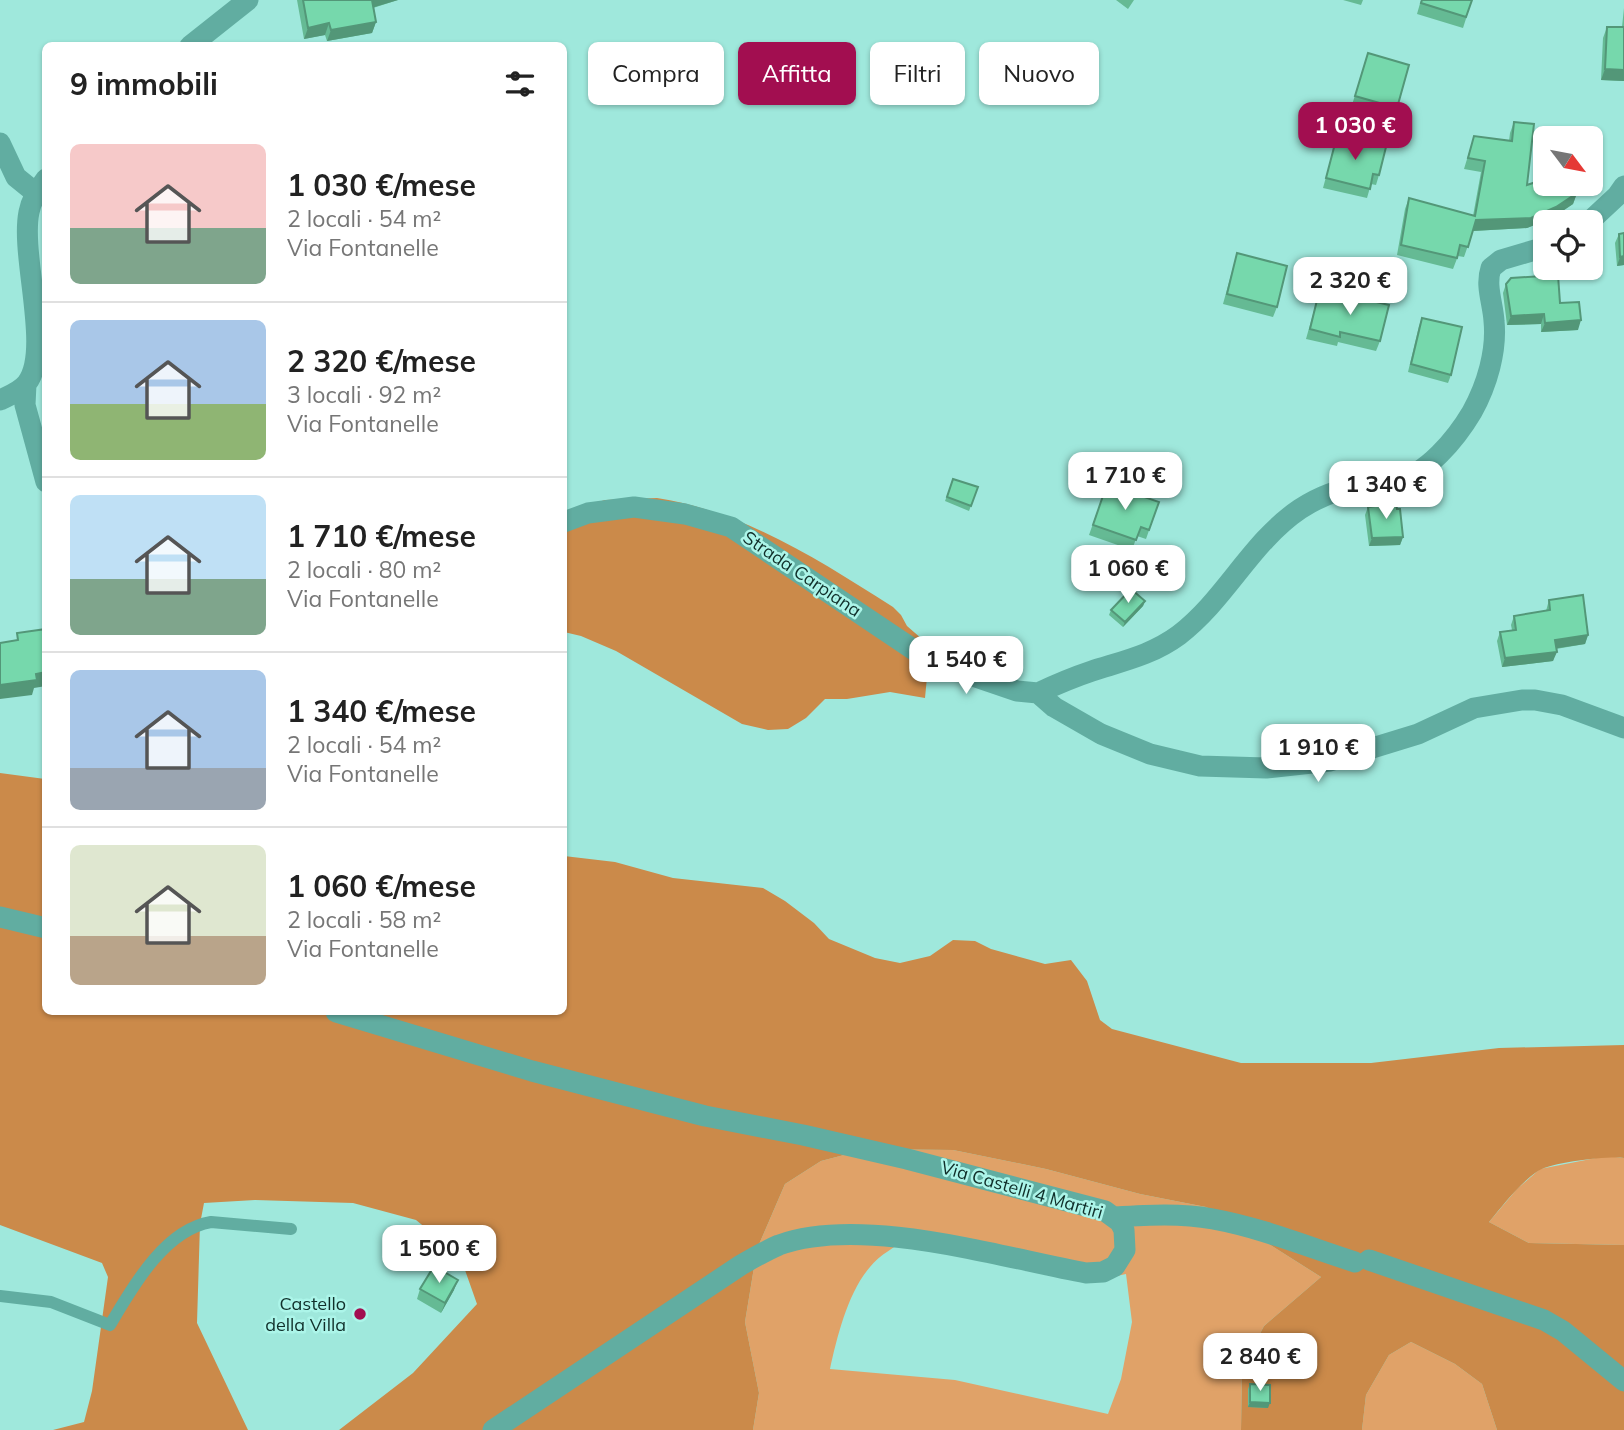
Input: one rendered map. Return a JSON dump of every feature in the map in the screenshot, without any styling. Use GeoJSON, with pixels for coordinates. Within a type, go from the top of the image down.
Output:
{"type":"FeatureCollection","features":[{"type":"Feature","properties":{"kind":"street"},"geometry":{"type":"LineString","coordinates":[[195,42],[248,0]]}},
{"type":"Feature","properties":{"kind":"street"},"geometry":{"type":"LineString","coordinates":[[0,143],[16,177],[41,186],[29,208],[27,224],[36,345],[33,370],[26,384],[24,405],[42,468]]}},
{"type":"Feature","properties":{"kind":"street"},"geometry":{"type":"LineString","coordinates":[[1602,210],[1624,186]]}},
{"type":"Feature","properties":{"kind":"street"},"geometry":{"type":"LineString","coordinates":[[1038,693],[1091,671],[1140,657],[1168,643],[1210,607],[1265,540],[1305,506],[1348,488],[1378,486],[1408,478],[1431,461],[1450,442],[1472,413],[1488,374],[1495,335],[1490,300],[1491,268],[1502,260],[1533,251]]}},
{"type":"Feature","properties":{"kind":"street"},"geometry":{"type":"LineString","coordinates":[[0,400],[26,384]]}},
{"type":"Feature","properties":{"kind":"street","name":"Strada Carpiana"},"geometry":{"type":"LineString","coordinates":[[567,521],[588,513],[634,508],[685,514],[731,527],[932,662],[1017,691],[1038,693],[1074,720],[1124,744],[1172,760],[1226,768],[1278,768],[1329,761],[1418,734],[1474,708],[1522,700],[1562,705],[1624,727]]}},
{"type":"Feature","properties":{"kind":"street"},"geometry":{"type":"LineString","coordinates":[[0,917],[42,927]]}},
{"type":"Feature","properties":{"kind":"street","name":"Via Castelli 4 Martiri"},"geometry":{"type":"LineString","coordinates":[[346,1015],[532,1071],[705,1116],[803,1135],[1079,1203],[1115,1217],[1124,1230],[1125,1250],[1115,1266],[1093,1273],[876,1235],[838,1235],[781,1245],[741,1265],[493,1430]]}},
{"type":"Feature","properties":{"kind":"street"},"geometry":{"type":"LineString","coordinates":[[1115,1217],[1162,1215],[1214,1219],[1362,1261],[1544,1320],[1563,1331],[1624,1381]]}},
{"type":"Feature","properties":{"kind":"lane"},"geometry":{"type":"LineString","coordinates":[[0,1296],[51,1302],[110,1325],[145,1268],[176,1240],[200,1224],[211,1222],[291,1229]]}},
{"type":"Feature","properties":{"kind":"shaded area"},"geometry":{"type":"Polygon","coordinates":[[[657,498],[721,514],[780,540],[837,572],[893,607],[907,626],[930,646],[925,698],[890,692],[847,699],[825,699],[806,718],[788,729],[768,730],[742,724],[616,651],[567,633],[567,518],[589,505],[605,500],[657,498]]]}},
{"type":"Feature","properties":{"kind":"shaded area"},"geometry":{"type":"Polygon","coordinates":[[[0,773],[42,779],[42,1015],[567,1015],[567,856],[615,862],[673,878],[763,888],[814,923],[829,939],[875,958],[900,963],[930,956],[953,940],[975,941],[991,949],[1045,964],[1071,960],[1087,981],[1100,1020],[1112,1029],[1241,1063],[1371,1063],[1499,1048],[1624,1045],[1624,1158],[1580,1160],[1538,1171],[1518,1188],[1489,1222],[1529,1243],[1624,1245],[1624,1430],[1497,1430],[1482,1384],[1455,1364],[1411,1342],[1389,1355],[1366,1395],[1362,1430],[1241,1430],[1242,1368],[1264,1326],[1321,1277],[1206,1207],[953,1150],[867,1149],[821,1161],[785,1184],[757,1249],[745,1322],[759,1393],[753,1430],[339,1430],[413,1373],[477,1304],[460,1256],[416,1220],[353,1203],[255,1200],[204,1203],[200,1224],[197,1323],[248,1430],[53,1430],[84,1422],[92,1391],[108,1277],[102,1263],[0,1225],[0,773]]]}},
{"type":"Feature","properties":{"kind":"shaded area"},"geometry":{"type":"Polygon","coordinates":[[[867,1149],[953,1150],[1046,1169],[1140,1194],[1206,1207],[1321,1277],[1264,1326],[1242,1368],[1241,1430],[753,1430],[759,1393],[745,1322],[757,1249],[785,1184],[821,1161],[867,1149]],[[909,1237],[878,1259],[862,1277],[844,1315],[830,1369],[955,1380],[1108,1414],[1121,1379],[1132,1322],[1126,1274],[1112,1277],[909,1237]]]}},
{"type":"Feature","properties":{"kind":"shaded area"},"geometry":{"type":"Polygon","coordinates":[[[1606,1156],[1624,1158],[1624,1245],[1529,1243],[1489,1222],[1517,1189],[1540,1169],[1606,1156]]]}},
{"type":"Feature","properties":{"kind":"shaded area"},"geometry":{"type":"Polygon","coordinates":[[[1411,1342],[1455,1364],[1482,1384],[1497,1430],[1362,1430],[1366,1395],[1389,1355],[1411,1342]]]}},
{"type":"Feature","properties":{"kind":"building"},"geometry":{"type":"Polygon","coordinates":[[[303,0],[372,0],[376,22],[331,30],[329,23],[308,28],[303,0]]]}},
{"type":"Feature","properties":{"kind":"building"},"geometry":{"type":"Polygon","coordinates":[[[1422,0],[1472,0],[1466,17],[1421,3],[1422,0]]]}},
{"type":"Feature","properties":{"kind":"building"},"geometry":{"type":"Polygon","coordinates":[[[1607,27],[1624,27],[1624,70],[1605,69],[1607,27]]]}},
{"type":"Feature","properties":{"kind":"building"},"geometry":{"type":"Polygon","coordinates":[[[1368,53],[1409,65],[1397,108],[1355,96],[1368,53]]]}},
{"type":"Feature","properties":{"kind":"building"},"geometry":{"type":"Polygon","coordinates":[[[1514,122],[1534,124],[1527,185],[1533,183],[1533,196],[1572,196],[1549,210],[1533,210],[1531,218],[1476,220],[1468,247],[1460,245],[1457,258],[1401,245],[1409,198],[1475,216],[1485,161],[1468,158],[1474,136],[1512,141],[1514,122]]]}},
{"type":"Feature","properties":{"kind":"building"},"geometry":{"type":"Polygon","coordinates":[[[1337,136],[1386,147],[1379,175],[1373,174],[1370,189],[1326,178],[1337,136]]]}},
{"type":"Feature","properties":{"kind":"building"},"geometry":{"type":"Polygon","coordinates":[[[1624,233],[1624,256],[1620,257],[1619,234],[1624,233]]]}},
{"type":"Feature","properties":{"kind":"building"},"geometry":{"type":"Polygon","coordinates":[[[1237,253],[1287,266],[1277,307],[1227,294],[1237,253]]]}},
{"type":"Feature","properties":{"kind":"building"},"geometry":{"type":"Polygon","coordinates":[[[1533,277],[1533,280],[1558,280],[1560,303],[1579,302],[1581,320],[1545,323],[1544,314],[1511,316],[1506,284],[1511,278],[1533,277]]]}},
{"type":"Feature","properties":{"kind":"building"},"geometry":{"type":"Polygon","coordinates":[[[1347,295],[1389,305],[1380,341],[1340,332],[1340,337],[1310,329],[1318,296],[1345,302],[1347,295]]]}},
{"type":"Feature","properties":{"kind":"building"},"geometry":{"type":"Polygon","coordinates":[[[1422,318],[1462,327],[1451,375],[1411,364],[1422,318]]]}},
{"type":"Feature","properties":{"kind":"building"},"geometry":{"type":"Polygon","coordinates":[[[953,479],[978,487],[971,506],[947,497],[953,479]]]}},
{"type":"Feature","properties":{"kind":"building"},"geometry":{"type":"Polygon","coordinates":[[[1107,484],[1159,502],[1149,530],[1141,527],[1136,540],[1093,525],[1107,484]]]}},
{"type":"Feature","properties":{"kind":"building"},"geometry":{"type":"Polygon","coordinates":[[[1396,503],[1397,509],[1400,509],[1403,537],[1372,538],[1368,507],[1396,503]]]}},
{"type":"Feature","properties":{"kind":"building"},"geometry":{"type":"Polygon","coordinates":[[[1131,589],[1145,601],[1125,622],[1111,610],[1131,589]]]}},
{"type":"Feature","properties":{"kind":"building"},"geometry":{"type":"Polygon","coordinates":[[[1583,595],[1588,635],[1555,640],[1557,652],[1505,658],[1500,632],[1516,630],[1514,616],[1550,610],[1549,600],[1583,595]]]}},
{"type":"Feature","properties":{"kind":"building"},"geometry":{"type":"Polygon","coordinates":[[[42,630],[42,673],[36,674],[37,680],[0,685],[0,643],[18,640],[17,633],[42,630]]]}},
{"type":"Feature","properties":{"kind":"building"},"geometry":{"type":"Polygon","coordinates":[[[434,1266],[458,1280],[445,1303],[420,1289],[434,1266]]]}},
{"type":"Feature","properties":{"kind":"building"},"geometry":{"type":"Polygon","coordinates":[[[1250,1384],[1270,1385],[1270,1403],[1250,1402],[1250,1384]]]}},
{"type":"Feature","properties":{"kind":"place","name":"Castello della Villa"},"geometry":{"type":"Point","coordinates":[360,1314]}}]}
